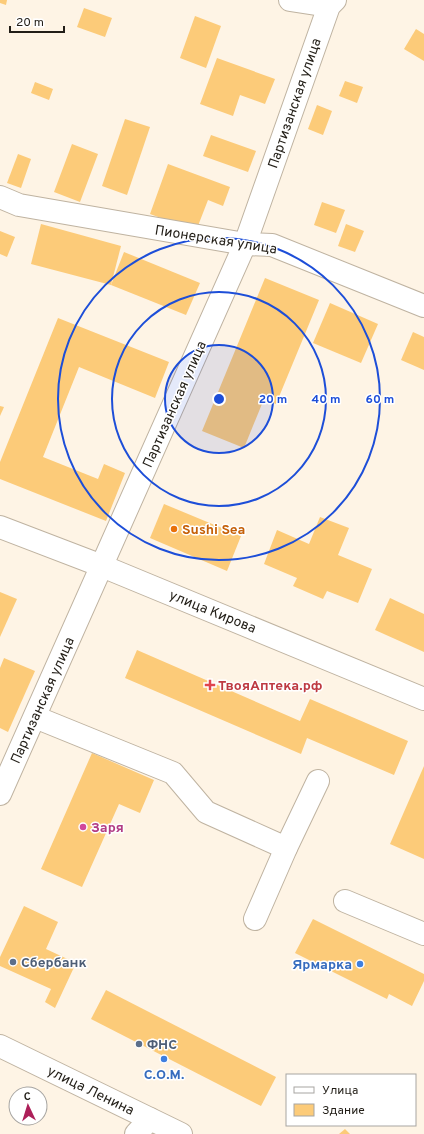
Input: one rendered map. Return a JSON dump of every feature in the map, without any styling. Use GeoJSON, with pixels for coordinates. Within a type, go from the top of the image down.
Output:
{"type":"FeatureCollection","features":[{"type":"Feature","properties":{"kind":"street"},"geometry":{"type":"LineString","coordinates":[[290,0],[332,3]]}},
{"type":"Feature","properties":{"kind":"street","name":"Партизанская улица"},"geometry":{"type":"LineString","coordinates":[[0,794],[245,244],[332,3]]}},
{"type":"Feature","properties":{"kind":"street","name":"Пионерская улица"},"geometry":{"type":"LineString","coordinates":[[0,197],[19,205],[245,244],[272,245],[424,306]]}},
{"type":"Feature","properties":{"kind":"street","name":"улица Кирова"},"geometry":{"type":"LineString","coordinates":[[0,527],[102,566],[424,699]]}},
{"type":"Feature","properties":{"kind":"street"},"geometry":{"type":"LineString","coordinates":[[35,717],[172,773],[206,812],[286,848]]}},
{"type":"Feature","properties":{"kind":"street"},"geometry":{"type":"LineString","coordinates":[[255,919],[286,848],[318,781]]}},
{"type":"Feature","properties":{"kind":"street"},"geometry":{"type":"LineString","coordinates":[[345,901],[424,934]]}},
{"type":"Feature","properties":{"kind":"street","name":"улица Ленина"},"geometry":{"type":"LineString","coordinates":[[0,1046],[143,1126],[182,1134]]}},
{"type":"Feature","properties":{"kind":"building"},"geometry":{"type":"Polygon","coordinates":[[[0,0],[7,0],[6,5],[0,3],[0,0]]]}},
{"type":"Feature","properties":{"kind":"building"},"geometry":{"type":"Polygon","coordinates":[[[84,8],[112,18],[105,37],[77,27],[84,8]]]}},
{"type":"Feature","properties":{"kind":"building"},"geometry":{"type":"Polygon","coordinates":[[[195,16],[221,26],[206,68],[180,58],[195,16]]]}},
{"type":"Feature","properties":{"kind":"building"},"geometry":{"type":"Polygon","coordinates":[[[416,29],[424,34],[424,61],[404,49],[416,29]]]}},
{"type":"Feature","properties":{"kind":"building"},"geometry":{"type":"Polygon","coordinates":[[[217,58],[275,79],[265,104],[240,95],[233,116],[200,104],[217,58]]]}},
{"type":"Feature","properties":{"kind":"building"},"geometry":{"type":"Polygon","coordinates":[[[345,81],[363,87],[357,103],[339,96],[345,81]]]}},
{"type":"Feature","properties":{"kind":"building"},"geometry":{"type":"Polygon","coordinates":[[[35,82],[53,89],[49,100],[31,93],[35,82]]]}},
{"type":"Feature","properties":{"kind":"building"},"geometry":{"type":"Polygon","coordinates":[[[317,105],[332,111],[323,135],[308,129],[317,105]]]}},
{"type":"Feature","properties":{"kind":"building"},"geometry":{"type":"Polygon","coordinates":[[[125,119],[150,127],[127,195],[102,186],[125,119]]]}},
{"type":"Feature","properties":{"kind":"building"},"geometry":{"type":"Polygon","coordinates":[[[211,135],[256,151],[248,172],[203,156],[211,135]]]}},
{"type":"Feature","properties":{"kind":"building"},"geometry":{"type":"Polygon","coordinates":[[[72,144],[98,154],[80,202],[54,192],[72,144]]]}},
{"type":"Feature","properties":{"kind":"building"},"geometry":{"type":"Polygon","coordinates":[[[18,154],[31,159],[21,188],[7,183],[18,154]]]}},
{"type":"Feature","properties":{"kind":"building"},"geometry":{"type":"Polygon","coordinates":[[[168,164],[230,187],[223,206],[208,200],[196,231],[150,214],[168,164]]]}},
{"type":"Feature","properties":{"kind":"building"},"geometry":{"type":"Polygon","coordinates":[[[322,202],[345,210],[336,233],[314,225],[322,202]]]}},
{"type":"Feature","properties":{"kind":"building"},"geometry":{"type":"Polygon","coordinates":[[[41,224],[121,246],[111,285],[31,264],[41,224]]]}},
{"type":"Feature","properties":{"kind":"building"},"geometry":{"type":"Polygon","coordinates":[[[346,224],[364,231],[355,252],[338,246],[346,224]]]}},
{"type":"Feature","properties":{"kind":"building"},"geometry":{"type":"Polygon","coordinates":[[[0,231],[15,237],[7,257],[0,254],[0,231]]]}},
{"type":"Feature","properties":{"kind":"building"},"geometry":{"type":"Polygon","coordinates":[[[124,252],[200,283],[186,315],[111,285],[124,252]]]}},
{"type":"Feature","properties":{"kind":"building"},"geometry":{"type":"Polygon","coordinates":[[[265,278],[319,300],[276,404],[264,399],[244,448],[202,431],[265,278]]]}},
{"type":"Feature","properties":{"kind":"building"},"geometry":{"type":"Polygon","coordinates":[[[330,303],[378,324],[361,363],[313,343],[330,303]]]}},
{"type":"Feature","properties":{"kind":"building"},"geometry":{"type":"Polygon","coordinates":[[[58,318],[169,362],[155,398],[79,367],[43,457],[98,479],[104,464],[125,473],[106,521],[0,479],[0,462],[58,318]]]}},
{"type":"Feature","properties":{"kind":"building"},"geometry":{"type":"Polygon","coordinates":[[[413,332],[424,337],[424,370],[401,360],[413,332]]]}},
{"type":"Feature","properties":{"kind":"building"},"geometry":{"type":"Polygon","coordinates":[[[0,406],[4,407],[0,416],[0,406]]]}},
{"type":"Feature","properties":{"kind":"building"},"geometry":{"type":"Polygon","coordinates":[[[164,504],[241,536],[227,571],[150,538],[164,504]]]}},
{"type":"Feature","properties":{"kind":"building"},"geometry":{"type":"Polygon","coordinates":[[[320,517],[349,528],[338,555],[372,569],[358,603],[327,591],[323,599],[293,586],[297,578],[264,564],[277,530],[309,544],[320,517]]]}},
{"type":"Feature","properties":{"kind":"building"},"geometry":{"type":"Polygon","coordinates":[[[0,592],[17,599],[0,637],[0,592]]]}},
{"type":"Feature","properties":{"kind":"building"},"geometry":{"type":"Polygon","coordinates":[[[390,598],[424,614],[424,652],[375,630],[390,598]]]}},
{"type":"Feature","properties":{"kind":"building"},"geometry":{"type":"Polygon","coordinates":[[[137,650],[300,721],[310,699],[408,741],[394,775],[307,738],[301,754],[125,678],[137,650]]]}},
{"type":"Feature","properties":{"kind":"building"},"geometry":{"type":"Polygon","coordinates":[[[4,658],[35,671],[8,732],[0,728],[0,668],[4,658]]]}},
{"type":"Feature","properties":{"kind":"building"},"geometry":{"type":"Polygon","coordinates":[[[92,753],[154,780],[140,813],[119,804],[82,887],[41,869],[92,753]]]}},
{"type":"Feature","properties":{"kind":"building"},"geometry":{"type":"Polygon","coordinates":[[[424,766],[424,859],[390,844],[424,766]]]}},
{"type":"Feature","properties":{"kind":"building"},"geometry":{"type":"Polygon","coordinates":[[[24,906],[58,922],[46,949],[76,963],[55,1008],[45,1002],[51,989],[0,966],[0,957],[24,906]]]}},
{"type":"Feature","properties":{"kind":"building","name":"Ярмарка"},"geometry":{"type":"Polygon","coordinates":[[[313,919],[424,974],[424,981],[412,1006],[389,994],[387,999],[295,953],[313,919]]]}},
{"type":"Feature","properties":{"kind":"building"},"geometry":{"type":"Polygon","coordinates":[[[106,990],[276,1077],[261,1106],[91,1019],[106,990]]]}},
{"type":"Feature","properties":{"kind":"building"},"geometry":{"type":"Polygon","coordinates":[[[345,1129],[350,1134],[339,1134],[345,1129]]]}},
{"type":"Feature","properties":{"kind":"place","name":"Sushi Sea"},"geometry":{"type":"Point","coordinates":[174,529]}},
{"type":"Feature","properties":{"kind":"place","name":"ТвояАптека.рф"},"geometry":{"type":"Point","coordinates":[210,685]}},
{"type":"Feature","properties":{"kind":"place","name":"Заря"},"geometry":{"type":"Point","coordinates":[83,827]}},
{"type":"Feature","properties":{"kind":"place","name":"Сбербанк"},"geometry":{"type":"Point","coordinates":[13,962]}},
{"type":"Feature","properties":{"kind":"place","name":"Ярмарка"},"geometry":{"type":"Point","coordinates":[360,964]}},
{"type":"Feature","properties":{"kind":"place","name":"ФНС"},"geometry":{"type":"Point","coordinates":[139,1044]}},
{"type":"Feature","properties":{"kind":"place","name":"С.О.М."},"geometry":{"type":"Point","coordinates":[164,1059]}}]}
